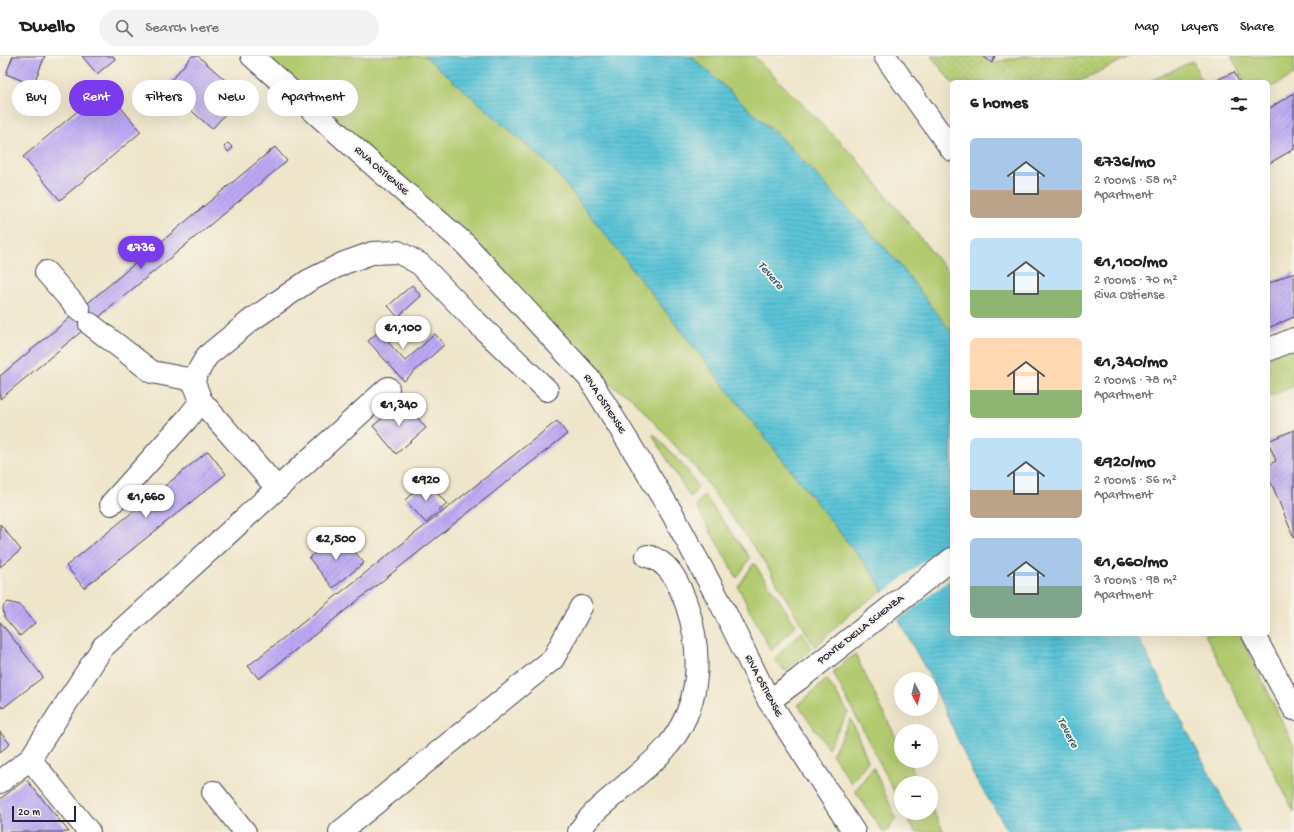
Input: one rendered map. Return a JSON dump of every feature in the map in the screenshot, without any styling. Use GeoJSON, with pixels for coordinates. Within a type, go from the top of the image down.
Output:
{"type":"FeatureCollection","features":[{"type":"Feature","properties":{"kind":"street","name":"RIVA OSTIENSE"},"geometry":{"type":"LineString","coordinates":[[252,56],[379,170],[465,244],[589,378],[675,519],[721,604],[769,701],[854,832]]}},
{"type":"Feature","properties":{"kind":"street"},"geometry":{"type":"LineString","coordinates":[[885,56],[950,147]]}},
{"type":"Feature","properties":{"kind":"street"},"geometry":{"type":"LineString","coordinates":[[193,380],[207,356],[250,321],[308,281],[344,263],[372,253],[398,252],[420,264],[473,319],[547,390]]}},
{"type":"Feature","properties":{"kind":"street"},"geometry":{"type":"LineString","coordinates":[[46,272],[84,317],[152,372],[193,380]]}},
{"type":"Feature","properties":{"kind":"street"},"geometry":{"type":"LineString","coordinates":[[1270,349],[1294,339]]}},
{"type":"Feature","properties":{"kind":"street"},"geometry":{"type":"LineString","coordinates":[[193,380],[201,401],[277,488]]}},
{"type":"Feature","properties":{"kind":"street"},"geometry":{"type":"LineString","coordinates":[[0,782],[30,759],[102,647],[388,388]]}},
{"type":"Feature","properties":{"kind":"street"},"geometry":{"type":"LineString","coordinates":[[111,504],[187,419],[201,401]]}},
{"type":"Feature","properties":{"kind":"street"},"geometry":{"type":"LineString","coordinates":[[579,832],[598,809],[667,747],[683,721],[695,691],[697,667],[695,636],[684,598],[674,576],[668,569],[660,561],[647,556]]}},
{"type":"Feature","properties":{"kind":"street","name":"PONTE DELLA SCIENZA"},"geometry":{"type":"LineString","coordinates":[[769,701],[799,680],[950,560]]}},
{"type":"Feature","properties":{"kind":"street"},"geometry":{"type":"LineString","coordinates":[[340,832],[552,659],[581,607]]}},
{"type":"Feature","properties":{"kind":"street"},"geometry":{"type":"LineString","coordinates":[[1254,636],[1294,709]]}},
{"type":"Feature","properties":{"kind":"street"},"geometry":{"type":"LineString","coordinates":[[30,759],[89,832]]}},
{"type":"Feature","properties":{"kind":"street"},"geometry":{"type":"LineString","coordinates":[[213,792],[245,832]]}},
{"type":"Feature","properties":{"kind":"green space"},"geometry":{"type":"Polygon","coordinates":[[[265,56],[425,56],[552,167],[875,577],[883,590],[846,617],[815,647],[762,558],[697,470],[630,396],[615,388],[600,377],[328,116],[358,116],[358,80],[290,80],[265,56]]]}},
{"type":"Feature","properties":{"kind":"green space"},"geometry":{"type":"Polygon","coordinates":[[[691,56],[754,56],[856,158],[950,275],[950,330],[897,261],[788,145],[691,56]]]}},
{"type":"Feature","properties":{"kind":"green space"},"geometry":{"type":"Polygon","coordinates":[[[931,56],[983,56],[992,63],[1023,56],[1131,56],[1082,80],[950,80],[931,56]]]}},
{"type":"Feature","properties":{"kind":"green space"},"geometry":{"type":"Polygon","coordinates":[[[1231,56],[1294,56],[1294,75],[1270,88],[1270,80],[1244,80],[1231,56]]]}},
{"type":"Feature","properties":{"kind":"green space"},"geometry":{"type":"Polygon","coordinates":[[[1193,61],[1201,80],[1152,80],[1193,61]]]}},
{"type":"Feature","properties":{"kind":"green space"},"geometry":{"type":"Polygon","coordinates":[[[1294,346],[1294,386],[1270,396],[1270,356],[1294,346]]]}},
{"type":"Feature","properties":{"kind":"green space"},"geometry":{"type":"Polygon","coordinates":[[[654,434],[688,471],[698,488],[690,497],[653,436],[654,434]]]}},
{"type":"Feature","properties":{"kind":"green space"},"geometry":{"type":"Polygon","coordinates":[[[704,495],[750,558],[737,578],[696,506],[704,495]]]}},
{"type":"Feature","properties":{"kind":"green space"},"geometry":{"type":"Polygon","coordinates":[[[754,563],[796,625],[771,651],[738,587],[754,563]]]}},
{"type":"Feature","properties":{"kind":"green space"},"geometry":{"type":"Polygon","coordinates":[[[802,631],[812,649],[785,671],[774,659],[802,631]]]}},
{"type":"Feature","properties":{"kind":"green space"},"geometry":{"type":"Polygon","coordinates":[[[1206,636],[1241,636],[1294,746],[1294,812],[1206,636]]]}},
{"type":"Feature","properties":{"kind":"green space"},"geometry":{"type":"Polygon","coordinates":[[[855,654],[894,734],[894,768],[912,768],[916,776],[894,776],[894,791],[833,672],[855,654]]]}},
{"type":"Feature","properties":{"kind":"green space"},"geometry":{"type":"Polygon","coordinates":[[[827,679],[848,712],[828,748],[798,705],[827,679]]]}},
{"type":"Feature","properties":{"kind":"green space"},"geometry":{"type":"Polygon","coordinates":[[[851,719],[868,761],[851,783],[832,754],[851,719]]]}},
{"type":"Feature","properties":{"kind":"green space"},"geometry":{"type":"Polygon","coordinates":[[[873,767],[894,814],[895,820],[886,832],[883,832],[855,791],[873,767]]]}},
{"type":"Feature","properties":{"kind":"green space"},"geometry":{"type":"Polygon","coordinates":[[[909,820],[938,820],[944,832],[915,832],[909,820]]]}},
{"type":"Feature","properties":{"kind":"water","name":"Tevere"},"geometry":{"type":"Polygon","coordinates":[[[425,56],[691,56],[788,145],[897,261],[950,330],[950,636],[1137,636],[1240,832],[1009,832],[974,776],[938,695],[938,672],[927,672],[875,577],[552,167],[425,56]]]}},
{"type":"Feature","properties":{"kind":"pier"},"geometry":{"type":"Polygon","coordinates":[[[950,541],[950,580],[897,621],[882,594],[950,541]]]}},
{"type":"Feature","properties":{"kind":"building"},"geometry":{"type":"Polygon","coordinates":[[[13,56],[45,56],[35,80],[21,80],[6,74],[13,56]]]}},
{"type":"Feature","properties":{"kind":"building"},"geometry":{"type":"Polygon","coordinates":[[[82,56],[113,56],[115,59],[97,74],[82,56]]]}},
{"type":"Feature","properties":{"kind":"building"},"geometry":{"type":"Polygon","coordinates":[[[192,56],[198,56],[225,80],[204,80],[204,116],[223,116],[212,129],[196,115],[196,80],[171,80],[192,56]]]}},
{"type":"Feature","properties":{"kind":"building"},"geometry":{"type":"Polygon","coordinates":[[[983,56],[995,56],[992,63],[983,56]]]}},
{"type":"Feature","properties":{"kind":"building"},"geometry":{"type":"Polygon","coordinates":[[[1234,72],[1238,80],[1216,80],[1234,72]]]}},
{"type":"Feature","properties":{"kind":"building"},"geometry":{"type":"Polygon","coordinates":[[[1294,93],[1294,149],[1270,163],[1270,108],[1294,93]]]}},
{"type":"Feature","properties":{"kind":"building"},"geometry":{"type":"Polygon","coordinates":[[[124,111],[141,132],[60,200],[23,157],[72,116],[124,116],[124,111]]]}},
{"type":"Feature","properties":{"kind":"building"},"geometry":{"type":"Polygon","coordinates":[[[228,143],[233,148],[228,152],[224,147],[228,143]]]}},
{"type":"Feature","properties":{"kind":"building"},"geometry":{"type":"Polygon","coordinates":[[[275,147],[287,161],[0,399],[0,376],[275,147]]]}},
{"type":"Feature","properties":{"kind":"building"},"geometry":{"type":"Polygon","coordinates":[[[1294,272],[1294,317],[1270,327],[1270,283],[1294,272]]]}},
{"type":"Feature","properties":{"kind":"building"},"geometry":{"type":"Polygon","coordinates":[[[412,285],[421,296],[398,317],[388,306],[412,285]]]}},
{"type":"Feature","properties":{"kind":"building"},"geometry":{"type":"Polygon","coordinates":[[[394,318],[404,328],[388,342],[405,361],[435,334],[444,345],[404,381],[368,341],[394,318]]]}},
{"type":"Feature","properties":{"kind":"building"},"geometry":{"type":"Polygon","coordinates":[[[415,324],[419,324],[423,330],[419,336],[415,336],[411,332],[411,328],[415,324]]]}},
{"type":"Feature","properties":{"kind":"building"},"geometry":{"type":"Polygon","coordinates":[[[403,401],[426,428],[396,454],[373,426],[403,401]]]}},
{"type":"Feature","properties":{"kind":"building"},"geometry":{"type":"Polygon","coordinates":[[[557,421],[567,434],[259,679],[248,666],[557,421]]]}},
{"type":"Feature","properties":{"kind":"building"},"geometry":{"type":"Polygon","coordinates":[[[1294,430],[1294,538],[1270,480],[1270,464],[1276,461],[1270,446],[1270,440],[1294,430]]]}},
{"type":"Feature","properties":{"kind":"building"},"geometry":{"type":"Polygon","coordinates":[[[208,451],[226,474],[84,588],[66,566],[208,451]]]}},
{"type":"Feature","properties":{"kind":"building"},"geometry":{"type":"Polygon","coordinates":[[[426,481],[447,504],[426,523],[405,500],[426,481]]]}},
{"type":"Feature","properties":{"kind":"building"},"geometry":{"type":"Polygon","coordinates":[[[0,524],[21,550],[0,567],[0,524]]]}},
{"type":"Feature","properties":{"kind":"building"},"geometry":{"type":"Polygon","coordinates":[[[340,534],[364,563],[333,588],[309,558],[340,534]]]}},
{"type":"Feature","properties":{"kind":"building"},"geometry":{"type":"Polygon","coordinates":[[[8,602],[20,605],[35,623],[20,636],[4,617],[3,607],[8,602]]]}},
{"type":"Feature","properties":{"kind":"building"},"geometry":{"type":"Polygon","coordinates":[[[0,622],[43,677],[3,708],[0,704],[0,622]]]}},
{"type":"Feature","properties":{"kind":"building"},"geometry":{"type":"Polygon","coordinates":[[[0,732],[10,744],[0,752],[0,732]]]}},
{"type":"Feature","properties":{"kind":"building"},"geometry":{"type":"Polygon","coordinates":[[[26,779],[69,832],[0,832],[0,799],[26,779]]]}}]}
